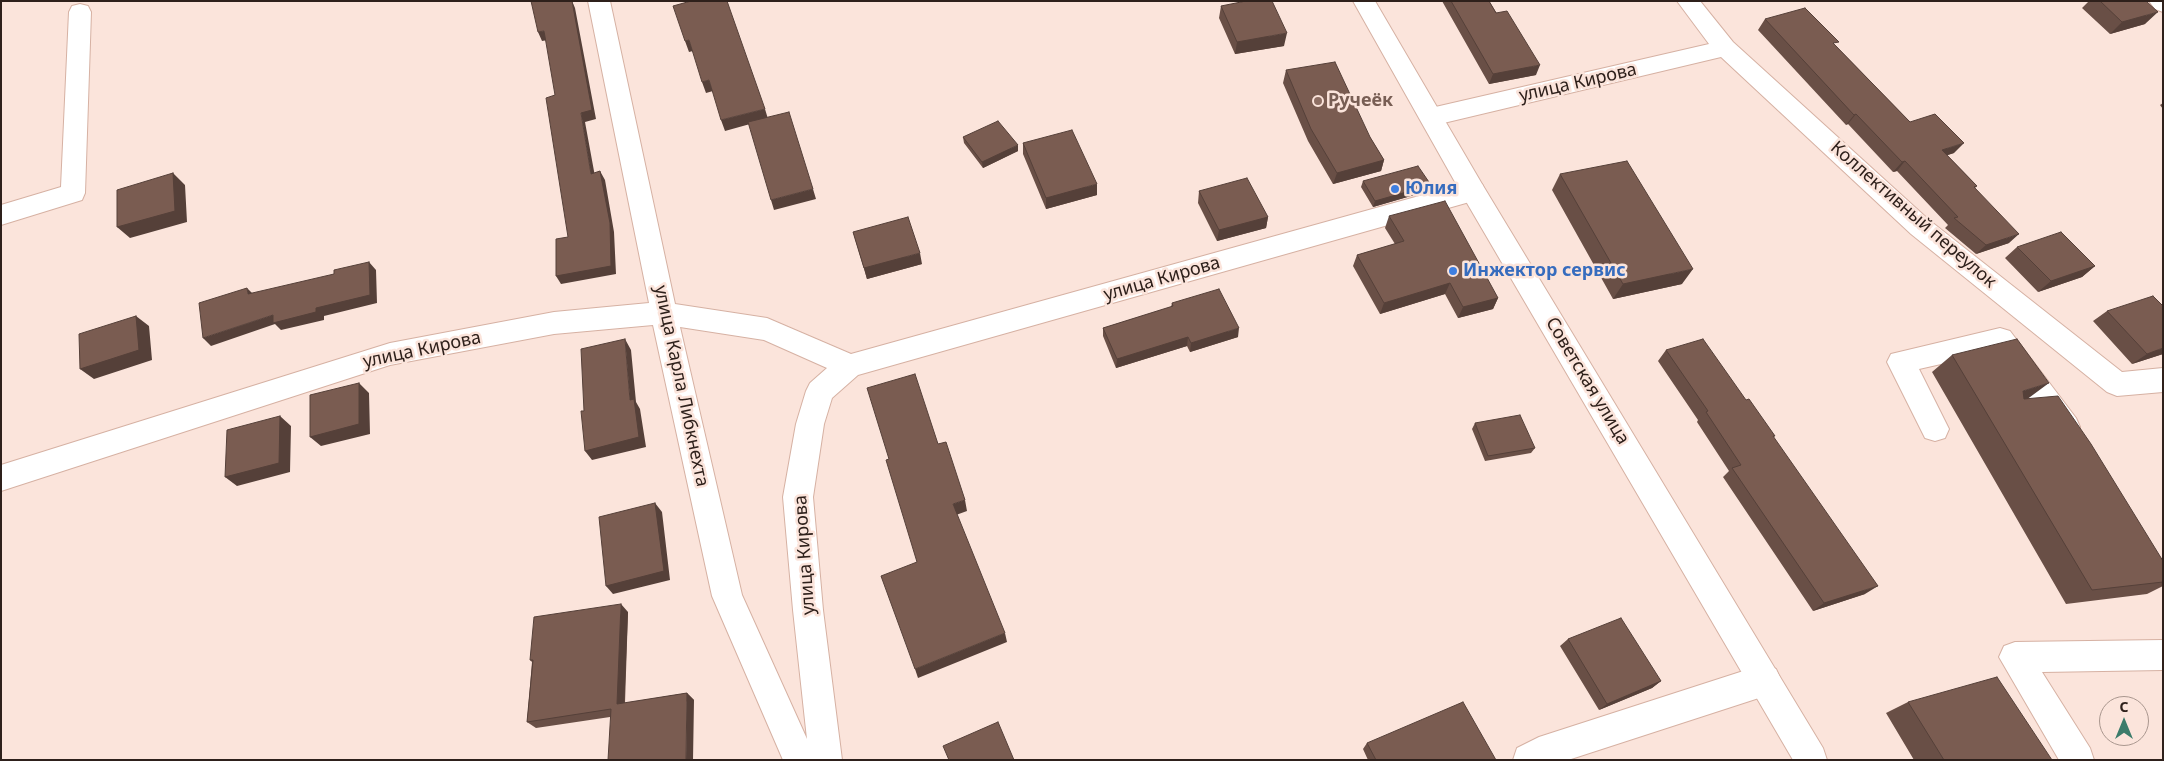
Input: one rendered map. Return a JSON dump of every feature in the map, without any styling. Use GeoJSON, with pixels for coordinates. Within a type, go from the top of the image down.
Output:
{"type":"FeatureCollection","features":[{"type":"Feature","properties":{"kind":"street","name":"улица Карла Либкнехта"},"geometry":{"type":"LineString","coordinates":[[599,1],[664,313],[727,596],[800,760]]}},
{"type":"Feature","properties":{"kind":"street","name":"Советская улица"},"geometry":{"type":"LineString","coordinates":[[1364,1],[1473,191],[1811,760]]}},
{"type":"Feature","properties":{"kind":"street","name":"Коллективный переулок"},"geometry":{"type":"LineString","coordinates":[[1688,1],[1725,48],[1920,227],[2117,384],[2163,380]]}},
{"type":"Feature","properties":{"kind":"street"},"geometry":{"type":"LineString","coordinates":[[2160,1],[2163,4]]}},
{"type":"Feature","properties":{"kind":"street"},"geometry":{"type":"LineString","coordinates":[[1,215],[73,193],[80,12]]}},
{"type":"Feature","properties":{"kind":"street","name":"улица Кирова"},"geometry":{"type":"LineString","coordinates":[[1431,117],[1725,48]]}},
{"type":"Feature","properties":{"kind":"street","name":"улица Кирова"},"geometry":{"type":"LineString","coordinates":[[826,760],[808,610],[798,497],[810,424],[820,391],[850,366],[1473,191]]}},
{"type":"Feature","properties":{"kind":"street","name":"улица Кирова"},"geometry":{"type":"LineString","coordinates":[[1,478],[390,354],[554,323],[664,313],[767,329],[850,366]]}},
{"type":"Feature","properties":{"kind":"street"},"geometry":{"type":"LineString","coordinates":[[1935,428],[1901,362],[2000,339],[2082,450]]}},
{"type":"Feature","properties":{"kind":"street"},"geometry":{"type":"LineString","coordinates":[[2078,760],[2015,657],[2163,655]]}},
{"type":"Feature","properties":{"kind":"street"},"geometry":{"type":"LineString","coordinates":[[1529,760],[1539,753],[1765,680]]}},
{"type":"Feature","properties":{"kind":"building"},"geometry":{"type":"Polygon","coordinates":[[[531,1],[572,1],[592,110],[581,113],[591,174],[600,171],[610,223],[611,266],[556,276],[556,239],[568,237],[546,98],[555,95],[544,31],[538,32],[531,1]]]}},
{"type":"Feature","properties":{"kind":"building"},"geometry":{"type":"Polygon","coordinates":[[[691,1],[727,1],[765,109],[721,120],[709,80],[702,82],[689,40],[685,41],[673,6],[691,1]]]}},
{"type":"Feature","properties":{"kind":"building"},"geometry":{"type":"Polygon","coordinates":[[[1246,1],[1272,1],[1287,33],[1237,42],[1221,6],[1246,1]]]}},
{"type":"Feature","properties":{"kind":"building"},"geometry":{"type":"Polygon","coordinates":[[[1451,1],[1489,1],[1496,13],[1507,11],[1540,65],[1493,74],[1451,1]]]}},
{"type":"Feature","properties":{"kind":"building"},"geometry":{"type":"Polygon","coordinates":[[[2100,1],[2146,1],[2158,12],[2122,22],[2100,1]]]}},
{"type":"Feature","properties":{"kind":"building"},"geometry":{"type":"Polygon","coordinates":[[[1805,8],[1839,42],[1833,43],[1910,122],[1935,114],[1964,143],[1942,150],[2019,234],[1986,245],[1954,218],[1958,217],[1905,161],[1902,162],[1856,114],[1854,115],[1765,19],[1805,8]]]}},
{"type":"Feature","properties":{"kind":"building"},"geometry":{"type":"Polygon","coordinates":[[[1335,62],[1370,137],[1384,160],[1337,173],[1311,129],[1286,70],[1335,62]]]}},
{"type":"Feature","properties":{"kind":"building"},"geometry":{"type":"Polygon","coordinates":[[[789,112],[813,189],[771,200],[748,122],[789,112]]]}},
{"type":"Feature","properties":{"kind":"building"},"geometry":{"type":"Polygon","coordinates":[[[998,121],[1018,145],[982,162],[963,137],[998,121]]]}},
{"type":"Feature","properties":{"kind":"building"},"geometry":{"type":"Polygon","coordinates":[[[1072,130],[1097,184],[1046,198],[1023,143],[1072,130]]]}},
{"type":"Feature","properties":{"kind":"building"},"geometry":{"type":"Polygon","coordinates":[[[1627,161],[1693,269],[1623,284],[1560,174],[1627,161]]]}},
{"type":"Feature","properties":{"kind":"building","name":"Юлия"},"geometry":{"type":"Polygon","coordinates":[[[1418,166],[1431,185],[1375,201],[1363,181],[1418,166]]]}},
{"type":"Feature","properties":{"kind":"building"},"geometry":{"type":"Polygon","coordinates":[[[173,173],[175,211],[117,227],[117,190],[173,173]]]}},
{"type":"Feature","properties":{"kind":"building"},"geometry":{"type":"Polygon","coordinates":[[[1247,178],[1268,217],[1219,230],[1199,191],[1247,178]]]}},
{"type":"Feature","properties":{"kind":"building"},"geometry":{"type":"Polygon","coordinates":[[[1445,201],[1498,298],[1463,307],[1450,283],[1384,303],[1357,255],[1404,241],[1389,216],[1445,201]]]}},
{"type":"Feature","properties":{"kind":"building"},"geometry":{"type":"Polygon","coordinates":[[[908,217],[920,253],[864,268],[853,232],[908,217]]]}},
{"type":"Feature","properties":{"kind":"building"},"geometry":{"type":"Polygon","coordinates":[[[2061,232],[2095,266],[2051,281],[2017,247],[2061,232]]]}},
{"type":"Feature","properties":{"kind":"building"},"geometry":{"type":"Polygon","coordinates":[[[369,262],[370,295],[316,308],[316,312],[273,323],[273,315],[203,338],[199,303],[247,288],[248,294],[334,274],[334,270],[369,262]]]}},
{"type":"Feature","properties":{"kind":"building"},"geometry":{"type":"Polygon","coordinates":[[[1219,289],[1239,328],[1191,343],[1188,337],[1117,359],[1103,328],[1173,306],[1172,303],[1219,289]]]}},
{"type":"Feature","properties":{"kind":"building"},"geometry":{"type":"Polygon","coordinates":[[[2153,296],[2163,306],[2163,348],[2147,354],[2107,311],[2153,296]]]}},
{"type":"Feature","properties":{"kind":"building"},"geometry":{"type":"Polygon","coordinates":[[[136,316],[139,350],[80,369],[79,334],[136,316]]]}},
{"type":"Feature","properties":{"kind":"building"},"geometry":{"type":"Polygon","coordinates":[[[625,339],[630,400],[634,399],[639,437],[585,451],[581,411],[584,411],[581,349],[625,339]]]}},
{"type":"Feature","properties":{"kind":"building"},"geometry":{"type":"Polygon","coordinates":[[[1703,339],[1746,400],[1749,399],[1878,586],[1824,603],[1732,468],[1741,465],[1706,412],[1708,411],[1666,350],[1703,339]]]}},
{"type":"Feature","properties":{"kind":"building"},"geometry":{"type":"Polygon","coordinates":[[[2017,339],[2049,383],[2023,391],[2024,399],[2058,396],[2091,444],[2163,561],[2163,582],[2092,590],[1952,355],[2017,339]]]}},
{"type":"Feature","properties":{"kind":"building"},"geometry":{"type":"Polygon","coordinates":[[[915,374],[938,444],[946,442],[965,500],[953,504],[1005,633],[915,669],[881,576],[917,562],[886,460],[889,459],[867,388],[915,374]]]}},
{"type":"Feature","properties":{"kind":"building"},"geometry":{"type":"Polygon","coordinates":[[[359,383],[359,424],[310,437],[310,395],[359,383]]]}},
{"type":"Feature","properties":{"kind":"building"},"geometry":{"type":"Polygon","coordinates":[[[1520,415],[1535,448],[1488,456],[1475,423],[1520,415]]]}},
{"type":"Feature","properties":{"kind":"building"},"geometry":{"type":"Polygon","coordinates":[[[280,416],[279,463],[225,477],[227,430],[280,416]]]}},
{"type":"Feature","properties":{"kind":"building"},"geometry":{"type":"Polygon","coordinates":[[[655,503],[664,571],[606,586],[599,517],[655,503]]]}},
{"type":"Feature","properties":{"kind":"building"},"geometry":{"type":"Polygon","coordinates":[[[621,604],[617,704],[687,693],[686,760],[608,760],[611,709],[527,722],[533,660],[530,660],[534,617],[621,604]]]}},
{"type":"Feature","properties":{"kind":"building"},"geometry":{"type":"Polygon","coordinates":[[[1621,618],[1661,681],[1607,704],[1568,639],[1621,618]]]}},
{"type":"Feature","properties":{"kind":"building"},"geometry":{"type":"Polygon","coordinates":[[[1997,677],[2052,760],[1944,760],[1908,702],[1997,677]]]}},
{"type":"Feature","properties":{"kind":"building"},"geometry":{"type":"Polygon","coordinates":[[[1463,702],[1496,760],[1376,760],[1367,743],[1463,702]]]}},
{"type":"Feature","properties":{"kind":"building"},"geometry":{"type":"Polygon","coordinates":[[[998,722],[1014,760],[949,760],[943,746],[998,722]]]}},
{"type":"Feature","properties":{"kind":"place","name":"Ручеёк"},"geometry":{"type":"Point","coordinates":[1318,101]}},
{"type":"Feature","properties":{"kind":"place","name":"Юлия"},"geometry":{"type":"Point","coordinates":[1395,189]}},
{"type":"Feature","properties":{"kind":"place","name":"Инжектор сервис"},"geometry":{"type":"Point","coordinates":[1453,271]}}]}
